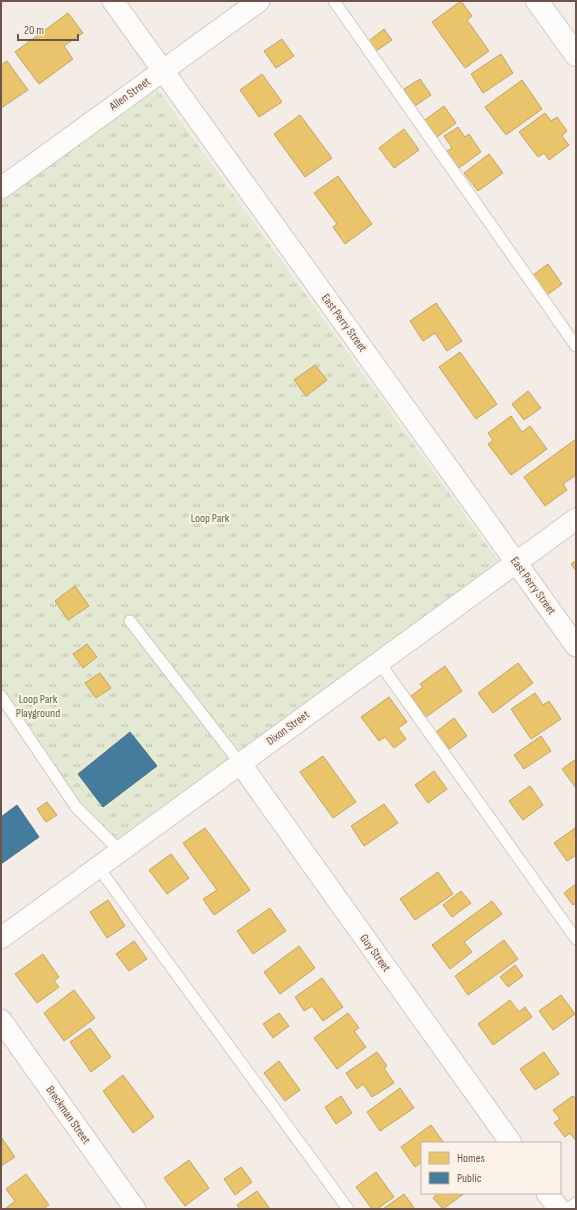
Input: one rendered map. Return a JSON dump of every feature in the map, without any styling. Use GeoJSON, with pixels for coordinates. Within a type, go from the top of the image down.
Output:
{"type":"FeatureCollection","features":[{"type":"Feature","properties":{"kind":"street","name":"East Perry Street"},"geometry":{"type":"LineString","coordinates":[[113,1],[576,646]]}},
{"type":"Feature","properties":{"kind":"street"},"geometry":{"type":"LineString","coordinates":[[537,1],[576,55]]}},
{"type":"Feature","properties":{"kind":"street","name":"Allen Street"},"geometry":{"type":"LineString","coordinates":[[1,188],[254,3]]}},
{"type":"Feature","properties":{"kind":"street","name":"Dixon Street"},"geometry":{"type":"LineString","coordinates":[[1,938],[119,850],[576,518]]}},
{"type":"Feature","properties":{"kind":"street","name":"Guy Street"},"geometry":{"type":"LineString","coordinates":[[240,763],[510,1142]]}},
{"type":"Feature","properties":{"kind":"street","name":"Breckman Street"},"geometry":{"type":"LineString","coordinates":[[1,1020],[135,1209]]}},
{"type":"Feature","properties":{"kind":"street"},"geometry":{"type":"LineString","coordinates":[[548,1194],[559,1209]]}},
{"type":"Feature","properties":{"kind":"lane"},"geometry":{"type":"LineString","coordinates":[[334,1],[576,346]]}},
{"type":"Feature","properties":{"kind":"lane"},"geometry":{"type":"LineString","coordinates":[[130,620],[240,763]]}},
{"type":"Feature","properties":{"kind":"lane"},"geometry":{"type":"LineString","coordinates":[[379,662],[576,939]]}},
{"type":"Feature","properties":{"kind":"lane"},"geometry":{"type":"LineString","coordinates":[[1,696],[76,807],[119,850]]}},
{"type":"Feature","properties":{"kind":"lane"},"geometry":{"type":"LineString","coordinates":[[98,867],[348,1209]]}},
{"type":"Feature","properties":{"kind":"lane"},"geometry":{"type":"LineString","coordinates":[[568,1209],[576,1203]]}},
{"type":"Feature","properties":{"kind":"green space","name":"Loop Park"},"geometry":{"type":"Polygon","coordinates":[[[155,86],[499,562],[119,850],[76,807],[1,696],[1,194],[155,86]]]}},
{"type":"Feature","properties":{"kind":"building: Homes"},"geometry":{"type":"Polygon","coordinates":[[[461,1],[472,16],[467,20],[489,51],[465,68],[432,22],[461,1]]]}},
{"type":"Feature","properties":{"kind":"building: Homes"},"geometry":{"type":"Polygon","coordinates":[[[68,13],[83,33],[64,46],[73,59],[39,84],[15,52],[68,13]]]}},
{"type":"Feature","properties":{"kind":"building: Homes"},"geometry":{"type":"Polygon","coordinates":[[[384,29],[392,40],[376,51],[369,41],[384,29]]]}},
{"type":"Feature","properties":{"kind":"building: Homes"},"geometry":{"type":"Polygon","coordinates":[[[282,39],[294,56],[276,68],[264,51],[282,39]]]}},
{"type":"Feature","properties":{"kind":"building: Homes"},"geometry":{"type":"Polygon","coordinates":[[[501,54],[513,73],[483,93],[471,74],[501,54]]]}},
{"type":"Feature","properties":{"kind":"building: Homes"},"geometry":{"type":"Polygon","coordinates":[[[7,61],[28,90],[1,108],[1,65],[7,61]]]}},
{"type":"Feature","properties":{"kind":"building: Homes"},"geometry":{"type":"Polygon","coordinates":[[[262,74],[282,102],[259,117],[240,90],[262,74]]]}},
{"type":"Feature","properties":{"kind":"building: Homes"},"geometry":{"type":"Polygon","coordinates":[[[420,79],[431,95],[415,106],[404,89],[420,79]]]}},
{"type":"Feature","properties":{"kind":"building: Homes"},"geometry":{"type":"Polygon","coordinates":[[[522,80],[542,109],[506,135],[485,107],[522,80]]]}},
{"type":"Feature","properties":{"kind":"building: Homes"},"geometry":{"type":"Polygon","coordinates":[[[444,106],[456,123],[437,137],[425,120],[444,106]]]}},
{"type":"Feature","properties":{"kind":"building: Homes"},"geometry":{"type":"Polygon","coordinates":[[[545,113],[551,121],[557,117],[567,131],[562,136],[569,145],[549,160],[544,153],[538,157],[519,132],[545,113]]]}},
{"type":"Feature","properties":{"kind":"building: Homes"},"geometry":{"type":"Polygon","coordinates":[[[300,115],[332,158],[305,177],[274,134],[300,115]]]}},
{"type":"Feature","properties":{"kind":"building: Homes"},"geometry":{"type":"Polygon","coordinates":[[[458,127],[465,137],[469,134],[481,152],[459,168],[447,151],[452,148],[444,136],[458,127]]]}},
{"type":"Feature","properties":{"kind":"building: Homes"},"geometry":{"type":"Polygon","coordinates":[[[404,129],[419,150],[394,168],[379,148],[404,129]]]}},
{"type":"Feature","properties":{"kind":"building: Homes"},"geometry":{"type":"Polygon","coordinates":[[[489,154],[503,173],[478,191],[464,173],[489,154]]]}},
{"type":"Feature","properties":{"kind":"building: Homes"},"geometry":{"type":"Polygon","coordinates":[[[338,176],[372,224],[345,244],[333,227],[337,224],[314,193],[338,176]]]}},
{"type":"Feature","properties":{"kind":"building: Homes"},"geometry":{"type":"Polygon","coordinates":[[[548,264],[562,284],[547,295],[533,275],[548,264]]]}},
{"type":"Feature","properties":{"kind":"building: Homes"},"geometry":{"type":"Polygon","coordinates":[[[436,303],[462,341],[447,351],[435,333],[423,341],[410,321],[436,303]]]}},
{"type":"Feature","properties":{"kind":"building: Homes"},"geometry":{"type":"Polygon","coordinates":[[[460,352],[497,404],[476,419],[439,367],[460,352]]]}},
{"type":"Feature","properties":{"kind":"building: Homes"},"geometry":{"type":"Polygon","coordinates":[[[315,365],[327,380],[306,396],[294,380],[315,365]]]}},
{"type":"Feature","properties":{"kind":"building: Homes"},"geometry":{"type":"Polygon","coordinates":[[[528,391],[541,408],[524,420],[512,404],[528,391]]]}},
{"type":"Feature","properties":{"kind":"building: Homes"},"geometry":{"type":"Polygon","coordinates":[[[511,416],[522,432],[530,426],[547,449],[511,475],[488,444],[493,440],[488,433],[511,416]]]}},
{"type":"Feature","properties":{"kind":"building: Homes"},"geometry":{"type":"Polygon","coordinates":[[[576,439],[576,475],[563,484],[567,490],[545,506],[524,477],[576,439]]]}},
{"type":"Feature","properties":{"kind":"building: Homes"},"geometry":{"type":"Polygon","coordinates":[[[576,561],[576,571],[571,564],[576,561]]]}},
{"type":"Feature","properties":{"kind":"building: Homes"},"geometry":{"type":"Polygon","coordinates":[[[75,586],[89,606],[68,620],[55,601],[75,586]]]}},
{"type":"Feature","properties":{"kind":"building: Homes"},"geometry":{"type":"Polygon","coordinates":[[[87,644],[97,657],[83,668],[73,654],[87,644]]]}},
{"type":"Feature","properties":{"kind":"building: Homes"},"geometry":{"type":"Polygon","coordinates":[[[518,663],[533,683],[493,713],[478,693],[518,663]]]}},
{"type":"Feature","properties":{"kind":"building: Homes"},"geometry":{"type":"Polygon","coordinates":[[[445,666],[462,691],[426,717],[411,696],[423,687],[420,684],[445,666]]]}},
{"type":"Feature","properties":{"kind":"building: Homes"},"geometry":{"type":"Polygon","coordinates":[[[100,673],[111,688],[96,698],[85,683],[100,673]]]}},
{"type":"Feature","properties":{"kind":"building: Homes"},"geometry":{"type":"Polygon","coordinates":[[[535,693],[543,705],[549,701],[561,719],[531,739],[511,709],[535,693]]]}},
{"type":"Feature","properties":{"kind":"building: Homes"},"geometry":{"type":"Polygon","coordinates":[[[389,697],[407,722],[398,728],[406,739],[394,748],[385,737],[379,741],[361,717],[389,697]]]}},
{"type":"Feature","properties":{"kind":"building: Homes"},"geometry":{"type":"Polygon","coordinates":[[[454,718],[467,736],[449,749],[436,732],[454,718]]]}},
{"type":"Feature","properties":{"kind":"building: Homes"},"geometry":{"type":"Polygon","coordinates":[[[541,736],[551,751],[524,769],[514,755],[541,736]]]}},
{"type":"Feature","properties":{"kind":"building: Homes"},"geometry":{"type":"Polygon","coordinates":[[[323,756],[356,802],[333,818],[300,772],[323,756]]]}},
{"type":"Feature","properties":{"kind":"building: Homes"},"geometry":{"type":"Polygon","coordinates":[[[576,759],[576,788],[562,769],[576,759]]]}},
{"type":"Feature","properties":{"kind":"building: Homes"},"geometry":{"type":"Polygon","coordinates":[[[434,771],[447,789],[428,803],[415,785],[434,771]]]}},
{"type":"Feature","properties":{"kind":"building: Homes"},"geometry":{"type":"Polygon","coordinates":[[[530,786],[543,805],[523,820],[509,801],[530,786]]]}},
{"type":"Feature","properties":{"kind":"building: Homes"},"geometry":{"type":"Polygon","coordinates":[[[47,802],[57,815],[46,822],[37,809],[47,802]]]}},
{"type":"Feature","properties":{"kind":"building: Homes"},"geometry":{"type":"Polygon","coordinates":[[[384,804],[398,823],[364,846],[351,826],[384,804]]]}},
{"type":"Feature","properties":{"kind":"building: Homes"},"geometry":{"type":"Polygon","coordinates":[[[205,828],[250,890],[214,915],[203,899],[217,890],[183,843],[205,828]]]}},
{"type":"Feature","properties":{"kind":"building: Homes"},"geometry":{"type":"Polygon","coordinates":[[[575,828],[576,855],[567,861],[554,843],[575,828]]]}},
{"type":"Feature","properties":{"kind":"building: Homes"},"geometry":{"type":"Polygon","coordinates":[[[171,854],[189,878],[167,894],[149,870],[171,854]]]}},
{"type":"Feature","properties":{"kind":"building: Homes"},"geometry":{"type":"Polygon","coordinates":[[[438,872],[453,894],[415,920],[400,899],[438,872]]]}},
{"type":"Feature","properties":{"kind":"building: Homes"},"geometry":{"type":"Polygon","coordinates":[[[576,884],[576,903],[573,905],[564,893],[576,884]]]}},
{"type":"Feature","properties":{"kind":"building: Homes"},"geometry":{"type":"Polygon","coordinates":[[[461,891],[471,903],[452,917],[443,905],[461,891]]]}},
{"type":"Feature","properties":{"kind":"building: Homes"},"geometry":{"type":"Polygon","coordinates":[[[108,900],[125,926],[107,938],[90,912],[108,900]]]}},
{"type":"Feature","properties":{"kind":"building: Homes"},"geometry":{"type":"Polygon","coordinates":[[[492,901],[502,914],[464,942],[472,952],[450,969],[432,945],[492,901]]]}},
{"type":"Feature","properties":{"kind":"building: Homes"},"geometry":{"type":"Polygon","coordinates":[[[270,908],[286,931],[253,954],[237,931],[270,908]]]}},
{"type":"Feature","properties":{"kind":"building: Homes"},"geometry":{"type":"Polygon","coordinates":[[[504,940],[518,959],[468,995],[455,976],[504,940]]]}},
{"type":"Feature","properties":{"kind":"building: Homes"},"geometry":{"type":"Polygon","coordinates":[[[134,941],[147,959],[129,971],[116,954],[134,941]]]}},
{"type":"Feature","properties":{"kind":"building: Homes"},"geometry":{"type":"Polygon","coordinates":[[[299,946],[315,968],[280,994],[264,972],[299,946]]]}},
{"type":"Feature","properties":{"kind":"building: Homes"},"geometry":{"type":"Polygon","coordinates":[[[43,954],[59,977],[54,981],[59,987],[37,1003],[15,974],[43,954]]]}},
{"type":"Feature","properties":{"kind":"building: Homes"},"geometry":{"type":"Polygon","coordinates":[[[515,965],[523,976],[508,987],[500,977],[515,965]]]}},
{"type":"Feature","properties":{"kind":"building: Homes"},"geometry":{"type":"Polygon","coordinates":[[[322,978],[343,1007],[323,1021],[312,1006],[304,1011],[295,997],[322,978]]]}},
{"type":"Feature","properties":{"kind":"building: Homes"},"geometry":{"type":"Polygon","coordinates":[[[74,990],[95,1018],[64,1041],[44,1013],[74,990]]]}},
{"type":"Feature","properties":{"kind":"building: Homes"},"geometry":{"type":"Polygon","coordinates":[[[561,995],[575,1014],[553,1030],[539,1011],[561,995]]]}},
{"type":"Feature","properties":{"kind":"building: Homes"},"geometry":{"type":"Polygon","coordinates":[[[510,1000],[519,1012],[525,1007],[532,1017],[493,1045],[478,1024],[510,1000]]]}},
{"type":"Feature","properties":{"kind":"building: Homes"},"geometry":{"type":"Polygon","coordinates":[[[279,1013],[289,1026],[273,1038],[263,1024],[279,1013]]]}},
{"type":"Feature","properties":{"kind":"building: Homes"},"geometry":{"type":"Polygon","coordinates":[[[348,1013],[359,1028],[354,1031],[366,1047],[337,1069],[314,1038],[348,1013]]]}},
{"type":"Feature","properties":{"kind":"building: Homes"},"geometry":{"type":"Polygon","coordinates":[[[90,1028],[111,1057],[91,1072],[70,1042],[90,1028]]]}},
{"type":"Feature","properties":{"kind":"building: Homes"},"geometry":{"type":"Polygon","coordinates":[[[377,1052],[387,1066],[384,1068],[394,1083],[372,1097],[363,1084],[357,1089],[346,1073],[377,1052]]]}},
{"type":"Feature","properties":{"kind":"building: Homes"},"geometry":{"type":"Polygon","coordinates":[[[544,1052],[559,1074],[535,1090],[520,1069],[544,1052]]]}},
{"type":"Feature","properties":{"kind":"building: Homes"},"geometry":{"type":"Polygon","coordinates":[[[279,1061],[300,1090],[285,1101],[264,1073],[279,1061]]]}},
{"type":"Feature","properties":{"kind":"building: Homes"},"geometry":{"type":"Polygon","coordinates":[[[123,1075],[154,1117],[133,1133],[103,1091],[123,1075]]]}},
{"type":"Feature","properties":{"kind":"building: Homes"},"geometry":{"type":"Polygon","coordinates":[[[400,1088],[414,1108],[380,1131],[367,1112],[400,1088]]]}},
{"type":"Feature","properties":{"kind":"building: Homes"},"geometry":{"type":"Polygon","coordinates":[[[341,1096],[352,1113],[336,1124],[325,1107],[341,1096]]]}},
{"type":"Feature","properties":{"kind":"building: Homes"},"geometry":{"type":"Polygon","coordinates":[[[573,1096],[576,1099],[576,1141],[570,1133],[565,1137],[554,1123],[560,1119],[553,1110],[573,1096]]]}},
{"type":"Feature","properties":{"kind":"building: Homes"},"geometry":{"type":"Polygon","coordinates":[[[431,1125],[443,1142],[421,1142],[421,1163],[415,1167],[401,1147],[431,1125]]]}},
{"type":"Feature","properties":{"kind":"building: Homes"},"geometry":{"type":"Polygon","coordinates":[[[1,1137],[15,1157],[1,1166],[1,1137]]]}},
{"type":"Feature","properties":{"kind":"building: Homes"},"geometry":{"type":"Polygon","coordinates":[[[189,1160],[209,1188],[185,1206],[164,1178],[189,1160]]]}},
{"type":"Feature","properties":{"kind":"building: Homes"},"geometry":{"type":"Polygon","coordinates":[[[241,1167],[252,1182],[235,1195],[224,1179],[241,1167]]]}},
{"type":"Feature","properties":{"kind":"building: Homes"},"geometry":{"type":"Polygon","coordinates":[[[376,1172],[394,1197],[377,1209],[372,1209],[356,1187],[376,1172]]]}},
{"type":"Feature","properties":{"kind":"building: Homes"},"geometry":{"type":"Polygon","coordinates":[[[26,1174],[49,1205],[43,1209],[5,1209],[15,1201],[6,1189],[26,1174]]]}},
{"type":"Feature","properties":{"kind":"building: Homes"},"geometry":{"type":"Polygon","coordinates":[[[257,1191],[270,1209],[240,1209],[237,1205],[257,1191]]]}},
{"type":"Feature","properties":{"kind":"building: Homes"},"geometry":{"type":"Polygon","coordinates":[[[404,1194],[415,1209],[383,1209],[404,1194]]]}},
{"type":"Feature","properties":{"kind":"building: Homes"},"geometry":{"type":"Polygon","coordinates":[[[437,1194],[464,1194],[443,1209],[433,1198],[437,1194]]]}},
{"type":"Feature","properties":{"kind":"building: Public"},"geometry":{"type":"Polygon","coordinates":[[[130,732],[157,766],[103,807],[78,774],[130,732]]]}},
{"type":"Feature","properties":{"kind":"building: Public"},"geometry":{"type":"Polygon","coordinates":[[[17,805],[39,837],[1,864],[1,817],[17,805]]]}},
{"type":"Feature","properties":{"kind":"park label","name":"Loop Park Playground"},"geometry":{"type":"Point","coordinates":[38,706]}}]}
